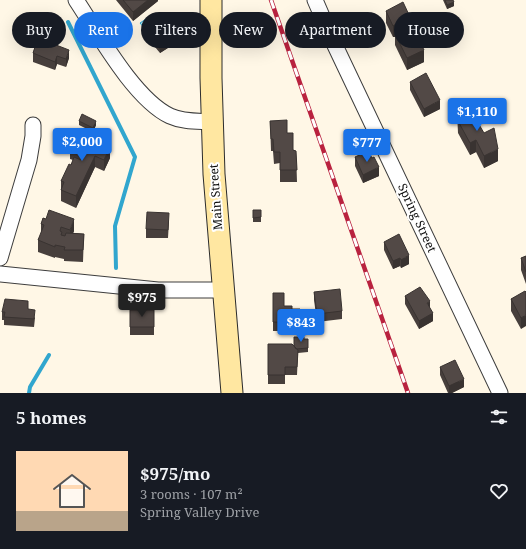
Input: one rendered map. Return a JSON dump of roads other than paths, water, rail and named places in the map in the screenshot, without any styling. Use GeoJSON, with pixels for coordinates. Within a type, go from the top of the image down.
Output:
{"type":"FeatureCollection","features":[{"type":"Feature","properties":{"kind":"main road","name":"Main Street"},"geometry":{"type":"LineString","coordinates":[[211,0],[212,122],[217,220],[232,393]]}},
{"type":"Feature","properties":{"kind":"street"},"geometry":{"type":"LineString","coordinates":[[76,0],[130,79],[143,95],[168,115],[178,119],[212,122]]}},
{"type":"Feature","properties":{"kind":"street","name":"Spring Street"},"geometry":{"type":"LineString","coordinates":[[315,0],[331,38],[500,393]]}},
{"type":"Feature","properties":{"kind":"street"},"geometry":{"type":"LineString","coordinates":[[0,258],[29,160],[33,136],[33,125]]}},
{"type":"Feature","properties":{"kind":"street"},"geometry":{"type":"LineString","coordinates":[[0,274],[158,290],[224,290]]}},
{"type":"Feature","properties":{"kind":"waterway"},"geometry":{"type":"LineString","coordinates":[[68,22],[135,157],[115,226],[116,268]]}},
{"type":"Feature","properties":{"kind":"waterway"},"geometry":{"type":"LineString","coordinates":[[29,393],[30,387],[49,355]]}},
{"type":"Feature","properties":{"kind":"railway"},"geometry":{"type":"LineString","coordinates":[[271,0],[408,393]]}}]}
